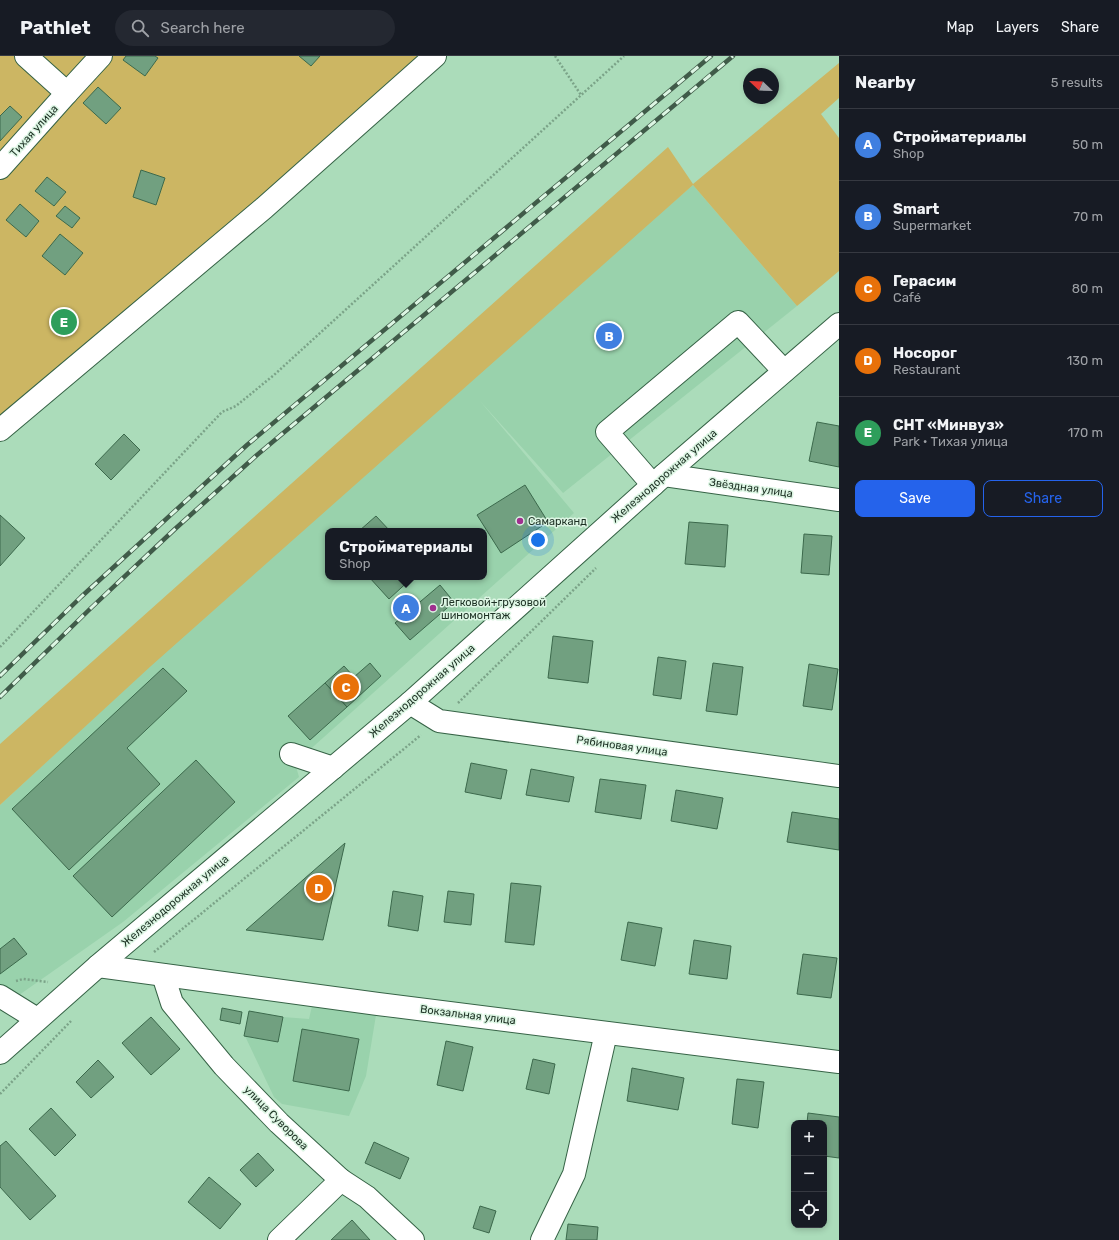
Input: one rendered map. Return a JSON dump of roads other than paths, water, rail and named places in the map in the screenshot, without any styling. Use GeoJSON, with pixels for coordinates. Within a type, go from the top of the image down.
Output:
{"type":"FeatureCollection","features":[{"type":"Feature","properties":{"kind":"street"},"geometry":{"type":"LineString","coordinates":[[26,56],[67,94]]}},
{"type":"Feature","properties":{"kind":"street","name":"Тихая улица"},"geometry":{"type":"LineString","coordinates":[[0,168],[101,56]]}},
{"type":"Feature","properties":{"kind":"street"},"geometry":{"type":"LineString","coordinates":[[0,430],[264,208],[435,56]]}},
{"type":"Feature","properties":{"kind":"street"},"geometry":{"type":"LineString","coordinates":[[658,480],[607,432],[738,322],[784,371]]}},
{"type":"Feature","properties":{"kind":"street","name":"Железнодорожная улица"},"geometry":{"type":"LineString","coordinates":[[0,1053],[98,966],[410,703],[658,480],[839,324]]}},
{"type":"Feature","properties":{"kind":"street","name":"Звёздная улица"},"geometry":{"type":"LineString","coordinates":[[658,480],[839,500]]}},
{"type":"Feature","properties":{"kind":"street","name":"Рябиновая улица"},"geometry":{"type":"LineString","coordinates":[[410,703],[439,721],[839,776]]}},
{"type":"Feature","properties":{"kind":"street"},"geometry":{"type":"LineString","coordinates":[[291,754],[333,768]]}},
{"type":"Feature","properties":{"kind":"street","name":"Вокзальная улица"},"geometry":{"type":"LineString","coordinates":[[98,966],[839,1062]]}},
{"type":"Feature","properties":{"kind":"street","name":"улица Суворова"},"geometry":{"type":"LineString","coordinates":[[163,975],[172,1003],[224,1066],[279,1123],[341,1180],[367,1197],[413,1240]]}},
{"type":"Feature","properties":{"kind":"street"},"geometry":{"type":"LineString","coordinates":[[6,989],[37,1019]]}},
{"type":"Feature","properties":{"kind":"street"},"geometry":{"type":"LineString","coordinates":[[542,1240],[574,1174],[606,1033]]}},
{"type":"Feature","properties":{"kind":"street"},"geometry":{"type":"LineString","coordinates":[[279,1240],[341,1180]]}},
{"type":"Feature","properties":{"kind":"railway"},"geometry":{"type":"LineString","coordinates":[[0,676],[81,597],[247,445],[711,56]]}},
{"type":"Feature","properties":{"kind":"railway"},"geometry":{"type":"LineString","coordinates":[[0,697],[91,608],[257,455],[733,56]]}},
{"type":"Feature","properties":{"kind":"place","name":"СНТ «Минвуз»"},"geometry":{"type":"Point","coordinates":[64,322]}},
{"type":"Feature","properties":{"kind":"place","name":"Smart"},"geometry":{"type":"Point","coordinates":[609,336]}},
{"type":"Feature","properties":{"kind":"place","name":"Самарканд"},"geometry":{"type":"Point","coordinates":[520,521]}},
{"type":"Feature","properties":{"kind":"place","name":"Стройматериалы"},"geometry":{"type":"Point","coordinates":[406,608]}},
{"type":"Feature","properties":{"kind":"place","name":"Легковой+грузовой шиномонтаж"},"geometry":{"type":"Point","coordinates":[433,608]}},
{"type":"Feature","properties":{"kind":"place","name":"Герасим"},"geometry":{"type":"Point","coordinates":[346,687]}},
{"type":"Feature","properties":{"kind":"place","name":"Носорог"},"geometry":{"type":"Point","coordinates":[319,888]}}]}
